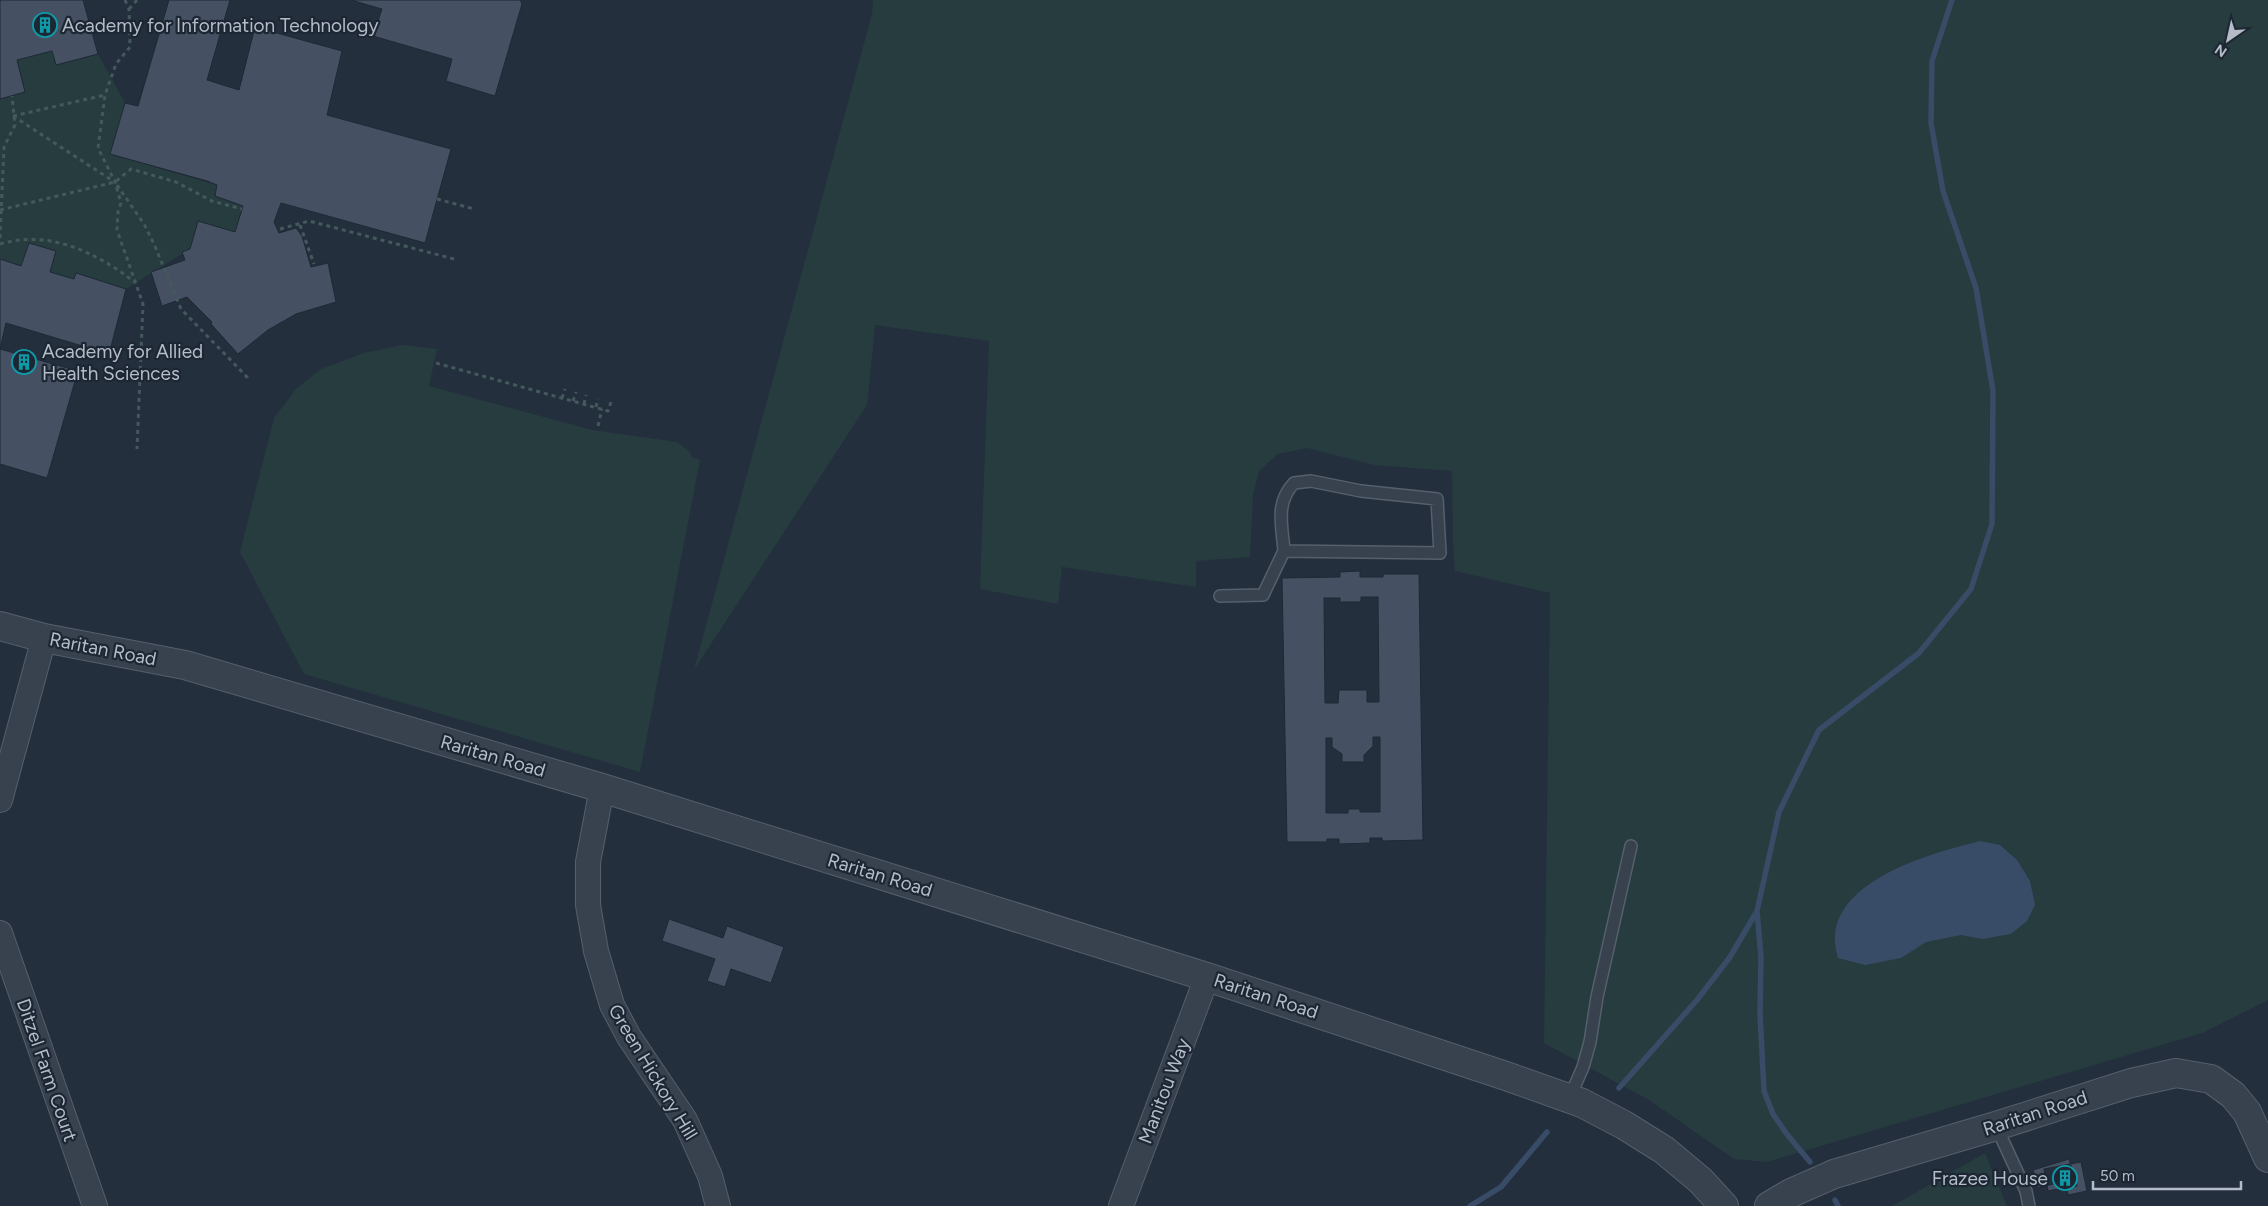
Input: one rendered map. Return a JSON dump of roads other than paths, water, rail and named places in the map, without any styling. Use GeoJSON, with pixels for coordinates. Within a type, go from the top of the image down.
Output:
{"type":"FeatureCollection","features":[{"type":"Feature","properties":{"kind":"street","name":"Raritan Road"},"geometry":{"type":"LineString","coordinates":[[0,626],[44,638],[185,665],[602,788],[1207,977],[1569,1099],[1624,1125],[1664,1150],[1700,1180],[1724,1206]]}},
{"type":"Feature","properties":{"kind":"street"},"geometry":{"type":"LineString","coordinates":[[0,800],[44,638]]}},
{"type":"Feature","properties":{"kind":"street","name":"Green Hickory Hill"},"geometry":{"type":"LineString","coordinates":[[602,788],[588,862],[588,906],[596,951],[612,1005],[629,1036],[685,1120],[710,1176],[718,1206]]}},
{"type":"Feature","properties":{"kind":"street","name":"Ditzel Farm Court"},"geometry":{"type":"LineString","coordinates":[[0,933],[95,1206]]}},
{"type":"Feature","properties":{"kind":"street","name":"Manitou Way"},"geometry":{"type":"LineString","coordinates":[[1121,1206],[1207,977]]}},
{"type":"Feature","properties":{"kind":"street","name":"Raritan Road"},"geometry":{"type":"LineString","coordinates":[[1780,1199],[1834,1174],[1996,1126],[2147,1078],[2176,1073],[2211,1079],[2234,1095],[2247,1112],[2268,1158]]}},
{"type":"Feature","properties":{"kind":"lane"},"geometry":{"type":"LineString","coordinates":[[1220,596],[1263,595],[1284,551],[1281,504],[1286,491],[1294,483],[1311,481],[1361,491],[1437,499],[1440,553],[1284,551]]}},
{"type":"Feature","properties":{"kind":"lane"},"geometry":{"type":"LineString","coordinates":[[1569,1099],[1583,1067],[1590,1042],[1597,997],[1632,846]]}},
{"type":"Feature","properties":{"kind":"lane"},"geometry":{"type":"LineString","coordinates":[[1996,1126],[2026,1191],[2029,1206]]}},
{"type":"Feature","properties":{"kind":"water"},"geometry":{"type":"Polygon","coordinates":[[[1980,841],[2000,845],[2017,860],[2030,881],[2035,905],[2027,921],[2011,934],[1982,939],[1961,935],[1926,942],[1901,958],[1865,965],[1838,958],[1835,932],[1843,910],[1859,892],[1881,877],[1907,864],[1933,854],[1980,841]]]}},
{"type":"Feature","properties":{"kind":"waterway"},"geometry":{"type":"LineString","coordinates":[[1810,1162],[1773,1114],[1764,1091],[1760,1013],[1761,957],[1757,911],[1779,812],[1819,730],[1919,653],[1971,589],[1992,524],[1993,391],[1976,288],[1943,191],[1931,123],[1932,61],[1952,0]]}},
{"type":"Feature","properties":{"kind":"waterway"},"geometry":{"type":"LineString","coordinates":[[1619,1088],[1697,1000],[1730,957],[1757,911]]}},
{"type":"Feature","properties":{"kind":"waterway"},"geometry":{"type":"LineString","coordinates":[[1470,1206],[1501,1187],[1547,1132]]}},
{"type":"Feature","properties":{"kind":"waterway"},"geometry":{"type":"LineString","coordinates":[[1835,1200],[1838,1206]]}},
{"type":"Feature","properties":{"kind":"place","name":"Academy for Information Technology"},"geometry":{"type":"Point","coordinates":[45,25]}},
{"type":"Feature","properties":{"kind":"place","name":"Academy for Allied Health Sciences"},"geometry":{"type":"Point","coordinates":[24,362]}},
{"type":"Feature","properties":{"kind":"place","name":"Frazee House"},"geometry":{"type":"Point","coordinates":[2065,1178]}}]}
